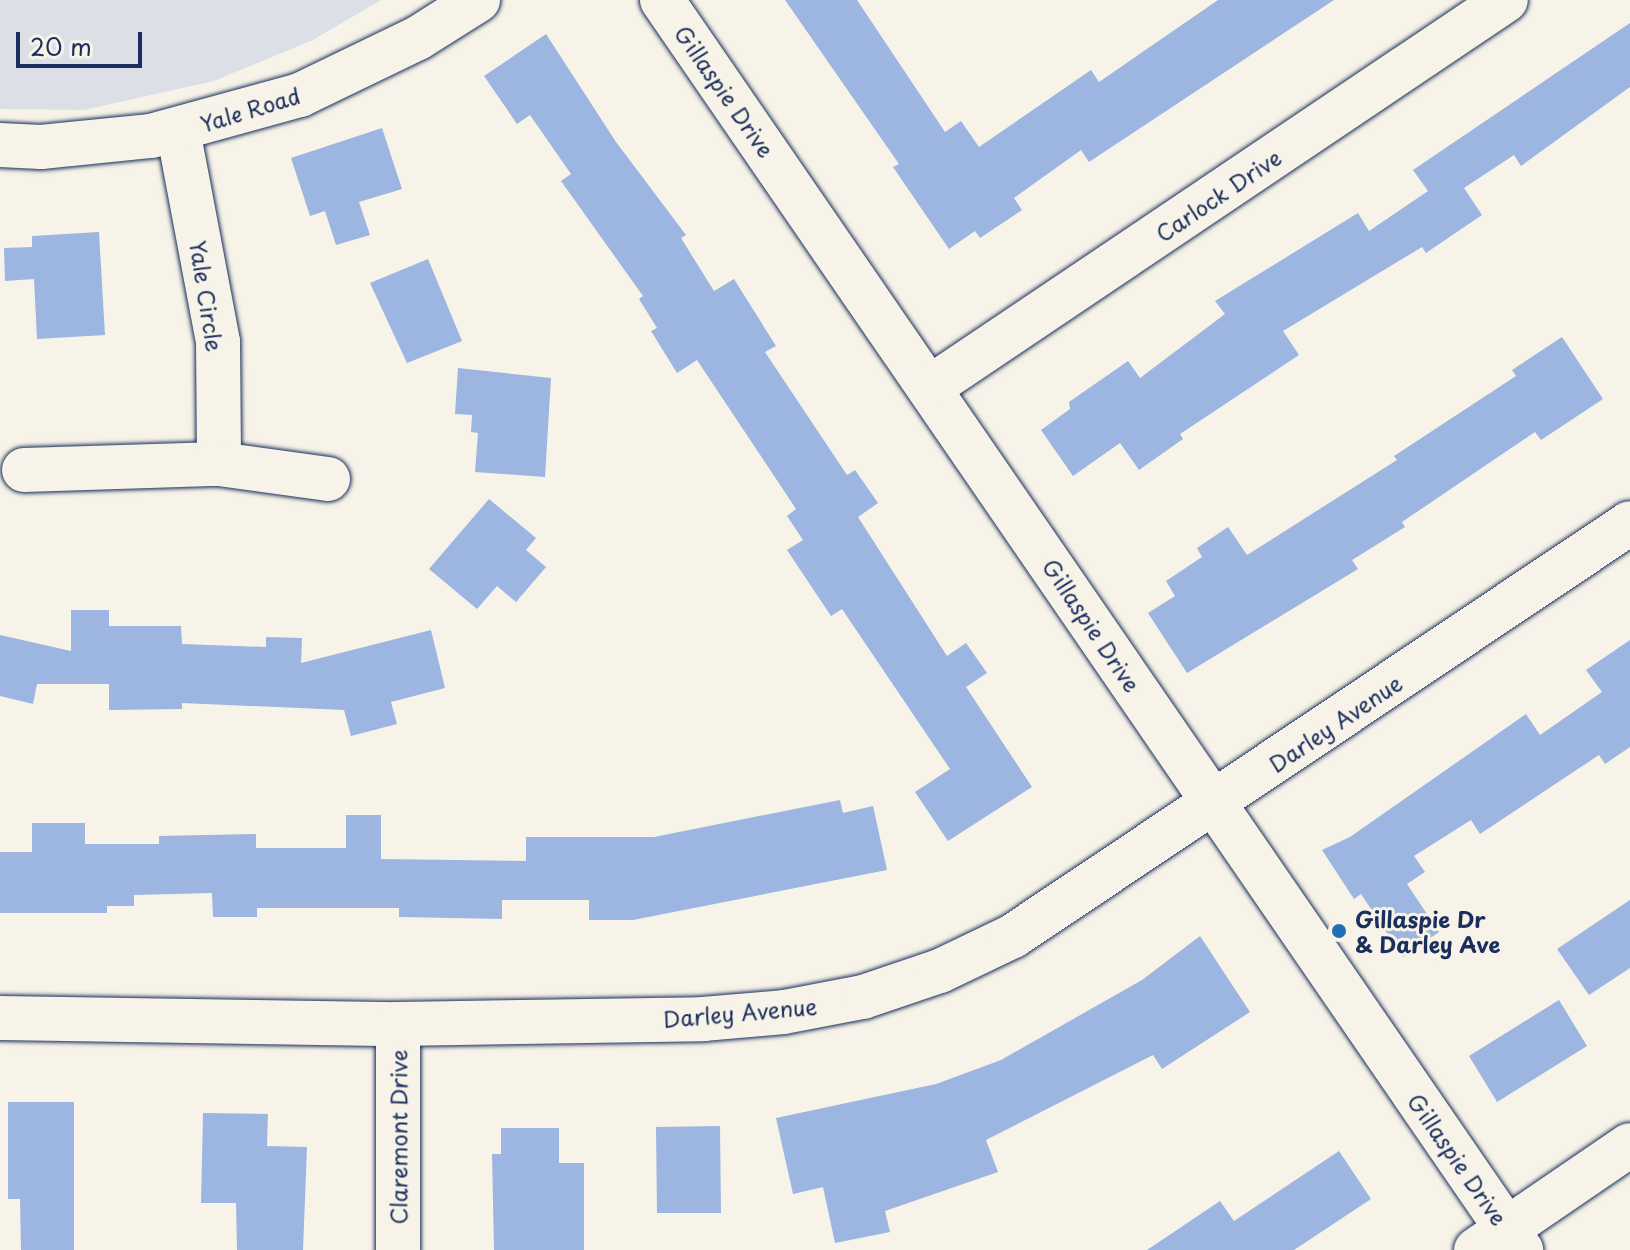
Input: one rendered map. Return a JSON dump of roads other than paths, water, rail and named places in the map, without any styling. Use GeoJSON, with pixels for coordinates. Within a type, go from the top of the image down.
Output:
{"type":"FeatureCollection","features":[{"type":"Feature","properties":{"kind":"street","name":"Yale Road"},"geometry":{"type":"LineString","coordinates":[[0,145],[41,147],[178,130],[300,95],[418,38],[478,0]]}},
{"type":"Feature","properties":{"kind":"street","name":"Gillaspie Drive"},"geometry":{"type":"LineString","coordinates":[[662,0],[1214,806],[1501,1243]]}},
{"type":"Feature","properties":{"kind":"street","name":"Carlock Drive"},"geometry":{"type":"LineString","coordinates":[[929,388],[1506,0]]}},
{"type":"Feature","properties":{"kind":"street","name":"Yale Circle"},"geometry":{"type":"LineString","coordinates":[[178,130],[218,342],[219,464]]}},
{"type":"Feature","properties":{"kind":"street"},"geometry":{"type":"LineString","coordinates":[[24,470],[219,464],[328,479]]}},
{"type":"Feature","properties":{"kind":"street","name":"Darley Avenue"},"geometry":{"type":"LineString","coordinates":[[0,1018],[398,1024],[703,1019],[784,1012],[863,997],[940,971],[1013,936],[1214,806],[1630,523]]}},
{"type":"Feature","properties":{"kind":"street","name":"Claremont Drive"},"geometry":{"type":"LineString","coordinates":[[398,1024],[398,1250]]}},
{"type":"Feature","properties":{"kind":"street"},"geometry":{"type":"LineString","coordinates":[[1501,1243],[1630,1145]]}},
{"type":"Feature","properties":{"kind":"place","name":"Gillaspie Dr & Darley Ave"},"geometry":{"type":"Point","coordinates":[1339,931]}}]}
